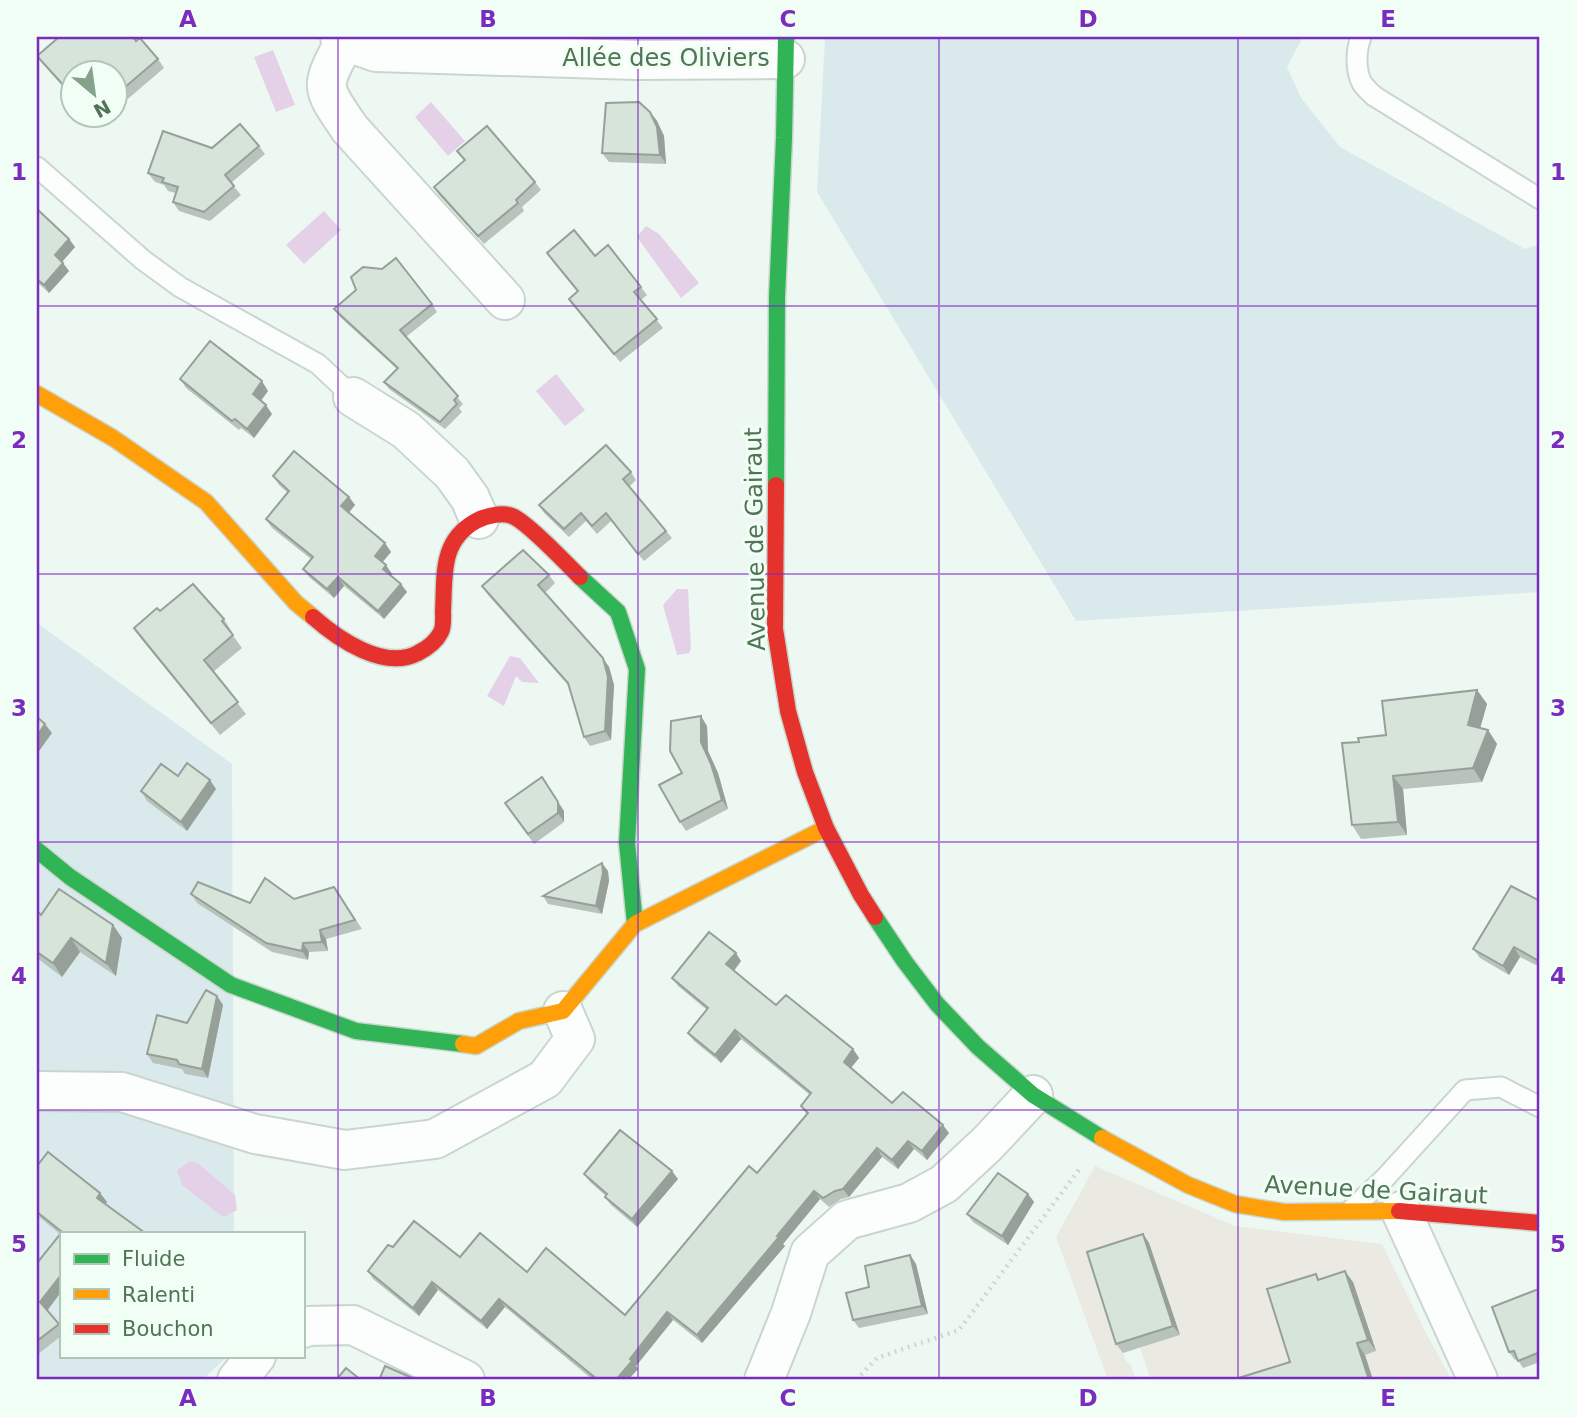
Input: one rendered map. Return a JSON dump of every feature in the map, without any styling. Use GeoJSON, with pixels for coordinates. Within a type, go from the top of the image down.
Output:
{"type":"FeatureCollection","features":[{"type":"Feature","properties":{"kind":"street","name":"Allée des Oliviers"},"geometry":{"type":"LineString","coordinates":[[342,39],[376,52],[635,60],[786,48]]}},
{"type":"Feature","properties":{"kind":"street"},"geometry":{"type":"LineString","coordinates":[[342,39],[326,84],[329,98],[349,129],[506,300]]}},
{"type":"Feature","properties":{"kind":"street","name":"Avenue de Gairaut"},"geometry":{"type":"LineString","coordinates":[[786,48],[777,297],[775,629],[788,711],[805,772],[825,828],[861,895],[905,962],[937,1004],[978,1047],[1033,1095],[1103,1139],[1188,1185],[1235,1204],[1284,1212],[1401,1211],[1540,1223]]}},
{"type":"Feature","properties":{"kind":"street"},"geometry":{"type":"LineString","coordinates":[[37,394],[113,438],[206,502],[296,603],[340,638],[387,659],[411,657],[430,647],[442,631],[446,562],[453,540],[480,519],[496,515],[513,516],[524,524],[618,612],[637,669],[627,844],[635,924]]}},
{"type":"Feature","properties":{"kind":"street"},"geometry":{"type":"LineString","coordinates":[[353,397],[406,430],[452,473],[470,498],[480,519]]}},
{"type":"Feature","properties":{"kind":"street"},"geometry":{"type":"LineString","coordinates":[[37,850],[70,877],[231,985],[356,1031],[476,1046],[519,1021],[563,1011],[635,924],[825,828]]}},
{"type":"Feature","properties":{"kind":"street"},"geometry":{"type":"LineString","coordinates":[[37,1091],[122,1093],[255,1134],[345,1150],[435,1139],[545,1079],[575,1039],[563,1011]]}},
{"type":"Feature","properties":{"kind":"street"},"geometry":{"type":"LineString","coordinates":[[764,1380],[791,1313],[810,1253],[847,1220],[909,1203],[944,1184],[987,1144],[1033,1095]]}},
{"type":"Feature","properties":{"kind":"street"},"geometry":{"type":"LineString","coordinates":[[1401,1211],[1478,1380]]}},
{"type":"Feature","properties":{"kind":"street"},"geometry":{"type":"LineString","coordinates":[[304,1328],[353,1325],[465,1380]]}},
{"type":"Feature","properties":{"kind":"street"},"geometry":{"type":"LineString","coordinates":[[237,1380],[254,1358]]}},
{"type":"Feature","properties":{"kind":"lane"},"geometry":{"type":"LineString","coordinates":[[1362,37],[1357,66],[1362,82],[1374,96],[1540,199]]}},
{"type":"Feature","properties":{"kind":"lane"},"geometry":{"type":"LineString","coordinates":[[37,167],[143,260],[180,287],[318,364],[353,397]]}},
{"type":"Feature","properties":{"kind":"lane"},"geometry":{"type":"LineString","coordinates":[[1349,1212],[1385,1178],[1465,1090],[1501,1087],[1540,1107]]}},
{"type":"Feature","properties":{"kind":"path"},"geometry":{"type":"LineString","coordinates":[[856,1380],[877,1358],[958,1330],[1103,1139]]}},
{"type":"Feature","properties":{"kind":"shaded area"},"geometry":{"type":"Polygon","coordinates":[[[825,37],[1303,37],[1287,67],[1301,98],[1340,147],[1525,249],[1540,244],[1540,592],[1076,621],[817,192],[825,37]]]}},
{"type":"Feature","properties":{"kind":"shaded area"},"geometry":{"type":"Polygon","coordinates":[[[273,50],[295,105],[276,112],[254,57],[273,50]]]}},
{"type":"Feature","properties":{"kind":"shaded area"},"geometry":{"type":"Polygon","coordinates":[[[431,102],[465,141],[448,156],[415,117],[431,102]]]}},
{"type":"Feature","properties":{"kind":"shaded area"},"geometry":{"type":"Polygon","coordinates":[[[324,211],[341,230],[304,264],[286,245],[324,211]]]}},
{"type":"Feature","properties":{"kind":"shaded area"},"geometry":{"type":"Polygon","coordinates":[[[646,226],[659,234],[699,283],[681,298],[637,237],[646,226]]]}},
{"type":"Feature","properties":{"kind":"shaded area"},"geometry":{"type":"Polygon","coordinates":[[[556,374],[585,410],[565,426],[536,391],[556,374]]]}},
{"type":"Feature","properties":{"kind":"shaded area"},"geometry":{"type":"Polygon","coordinates":[[[677,589],[688,589],[691,649],[689,653],[677,655],[663,605],[677,589]]]}},
{"type":"Feature","properties":{"kind":"shaded area"},"geometry":{"type":"Polygon","coordinates":[[[37,623],[232,764],[234,1232],[60,1232],[60,1358],[226,1358],[202,1380],[37,1380],[37,623]]]}},
{"type":"Feature","properties":{"kind":"shaded area"},"geometry":{"type":"Polygon","coordinates":[[[510,656],[520,658],[539,683],[522,682],[516,676],[504,706],[487,696],[510,656]]]}},
{"type":"Feature","properties":{"kind":"shaded area"},"geometry":{"type":"Polygon","coordinates":[[[190,1161],[199,1164],[235,1195],[237,1210],[223,1217],[182,1185],[177,1170],[190,1161]]]}},
{"type":"Feature","properties":{"kind":"shaded area"},"geometry":{"type":"Polygon","coordinates":[[[1095,1166],[1235,1226],[1382,1244],[1452,1380],[1340,1380],[1335,1365],[1376,1351],[1353,1283],[1300,1372],[1275,1380],[1151,1380],[1140,1348],[1180,1335],[1149,1243],[1094,1261],[1123,1353],[1136,1380],[1108,1380],[1056,1237],[1095,1166]]]}},
{"type":"Feature","properties":{"kind":"building"},"geometry":{"type":"Polygon","coordinates":[[[59,37],[133,37],[136,41],[140,38],[158,59],[130,83],[130,60],[60,60],[60,81],[37,56],[59,37]]]}},
{"type":"Feature","properties":{"kind":"building"},"geometry":{"type":"Polygon","coordinates":[[[639,102],[650,112],[657,127],[660,155],[602,153],[606,103],[639,102]]]}},
{"type":"Feature","properties":{"kind":"building"},"geometry":{"type":"Polygon","coordinates":[[[240,124],[259,146],[225,175],[234,186],[204,212],[173,202],[178,187],[162,182],[164,178],[148,173],[163,131],[212,148],[240,124]]]}},
{"type":"Feature","properties":{"kind":"building"},"geometry":{"type":"Polygon","coordinates":[[[487,126],[535,182],[516,200],[518,203],[478,236],[434,187],[465,160],[457,151],[487,126]]]}},
{"type":"Feature","properties":{"kind":"building"},"geometry":{"type":"Polygon","coordinates":[[[37,209],[69,239],[55,255],[63,263],[44,285],[37,279],[37,209]]]}},
{"type":"Feature","properties":{"kind":"building"},"geometry":{"type":"Polygon","coordinates":[[[574,230],[595,256],[608,245],[641,287],[634,292],[657,319],[614,354],[569,299],[578,291],[547,253],[574,230]]]}},
{"type":"Feature","properties":{"kind":"building"},"geometry":{"type":"Polygon","coordinates":[[[396,258],[432,304],[400,330],[458,396],[454,400],[457,404],[440,422],[384,382],[398,368],[334,309],[356,290],[351,277],[363,267],[382,269],[396,258]]]}},
{"type":"Feature","properties":{"kind":"building"},"geometry":{"type":"Polygon","coordinates":[[[210,341],[262,381],[253,394],[266,405],[247,429],[235,419],[232,421],[180,379],[210,341]]]}},
{"type":"Feature","properties":{"kind":"building"},"geometry":{"type":"Polygon","coordinates":[[[606,445],[631,472],[623,479],[666,531],[638,554],[606,513],[592,526],[581,513],[564,529],[539,505],[606,445]]]}},
{"type":"Feature","properties":{"kind":"building"},"geometry":{"type":"Polygon","coordinates":[[[294,451],[349,497],[341,506],[385,543],[375,556],[386,565],[383,569],[401,584],[378,611],[338,577],[327,589],[303,569],[313,557],[266,519],[289,491],[273,476],[294,451]]]}},
{"type":"Feature","properties":{"kind":"building"},"geometry":{"type":"Polygon","coordinates":[[[523,550],[549,575],[538,585],[603,658],[608,677],[605,731],[584,737],[568,683],[482,586],[523,550]]]}},
{"type":"Feature","properties":{"kind":"building"},"geometry":{"type":"Polygon","coordinates":[[[193,584],[224,619],[222,621],[233,635],[204,660],[238,702],[211,723],[134,628],[157,608],[160,611],[193,584]]]}},
{"type":"Feature","properties":{"kind":"building"},"geometry":{"type":"Polygon","coordinates":[[[1477,690],[1468,725],[1488,730],[1473,768],[1393,776],[1398,822],[1352,825],[1342,743],[1386,735],[1382,701],[1477,690]]]}},
{"type":"Feature","properties":{"kind":"building"},"geometry":{"type":"Polygon","coordinates":[[[701,716],[701,742],[722,800],[680,822],[659,785],[682,773],[670,751],[671,721],[701,716]]]}},
{"type":"Feature","properties":{"kind":"building"},"geometry":{"type":"Polygon","coordinates":[[[37,717],[45,724],[37,736],[37,717]]]}},
{"type":"Feature","properties":{"kind":"building"},"geometry":{"type":"Polygon","coordinates":[[[187,763],[210,780],[181,822],[141,791],[161,764],[178,776],[187,763]]]}},
{"type":"Feature","properties":{"kind":"building"},"geometry":{"type":"Polygon","coordinates":[[[542,777],[558,802],[558,813],[528,834],[505,803],[542,777]]]}},
{"type":"Feature","properties":{"kind":"building"},"geometry":{"type":"Polygon","coordinates":[[[602,863],[603,873],[596,906],[543,896],[602,863]]]}},
{"type":"Feature","properties":{"kind":"building"},"geometry":{"type":"Polygon","coordinates":[[[265,878],[294,899],[334,887],[355,920],[320,930],[322,942],[303,943],[302,951],[266,943],[191,894],[198,882],[250,903],[265,878]]]}},
{"type":"Feature","properties":{"kind":"building"},"geometry":{"type":"Polygon","coordinates":[[[1511,886],[1540,901],[1540,958],[1539,961],[1514,947],[1503,966],[1473,949],[1511,886]]]}},
{"type":"Feature","properties":{"kind":"building"},"geometry":{"type":"Polygon","coordinates":[[[59,889],[113,925],[106,963],[71,938],[53,963],[37,952],[37,911],[41,915],[59,889]]]}},
{"type":"Feature","properties":{"kind":"building"},"geometry":{"type":"Polygon","coordinates":[[[709,932],[736,953],[726,964],[750,984],[776,1005],[786,995],[853,1049],[844,1062],[892,1103],[903,1092],[943,1125],[922,1151],[908,1141],[892,1160],[877,1148],[843,1189],[823,1198],[814,1191],[697,1335],[667,1312],[616,1380],[598,1380],[499,1299],[481,1321],[432,1282],[413,1308],[368,1271],[388,1245],[393,1247],[414,1221],[460,1257],[480,1233],[527,1272],[546,1248],[625,1315],[749,1166],[757,1173],[808,1113],[801,1106],[811,1093],[735,1030],[715,1055],[688,1033],[708,1008],[672,978],[709,932]]]}},
{"type":"Feature","properties":{"kind":"building"},"geometry":{"type":"Polygon","coordinates":[[[206,990],[217,996],[202,1069],[179,1064],[177,1060],[147,1054],[157,1015],[187,1023],[206,990]]]}},
{"type":"Feature","properties":{"kind":"building"},"geometry":{"type":"Polygon","coordinates":[[[620,1130],[672,1171],[632,1219],[605,1197],[607,1194],[584,1174],[620,1130]]]}},
{"type":"Feature","properties":{"kind":"building"},"geometry":{"type":"Polygon","coordinates":[[[48,1152],[100,1193],[97,1198],[144,1232],[62,1232],[37,1212],[37,1166],[48,1152]]]}},
{"type":"Feature","properties":{"kind":"building"},"geometry":{"type":"Polygon","coordinates":[[[998,1173],[1028,1194],[1002,1236],[967,1214],[998,1173]]]}},
{"type":"Feature","properties":{"kind":"building"},"geometry":{"type":"Polygon","coordinates":[[[60,1234],[60,1276],[40,1302],[59,1324],[37,1341],[37,1263],[60,1234]]]}},
{"type":"Feature","properties":{"kind":"building"},"geometry":{"type":"Polygon","coordinates":[[[1143,1234],[1173,1326],[1116,1344],[1087,1252],[1143,1234]]]}},
{"type":"Feature","properties":{"kind":"building"},"geometry":{"type":"Polygon","coordinates":[[[910,1255],[922,1306],[853,1320],[846,1293],[869,1287],[865,1266],[910,1255]]]}},
{"type":"Feature","properties":{"kind":"building"},"geometry":{"type":"Polygon","coordinates":[[[1345,1271],[1368,1340],[1357,1343],[1369,1380],[1232,1380],[1290,1362],[1267,1289],[1316,1274],[1318,1280],[1345,1271]]]}},
{"type":"Feature","properties":{"kind":"building"},"geometry":{"type":"Polygon","coordinates":[[[1540,1290],[1540,1352],[1518,1361],[1514,1351],[1509,1352],[1492,1307],[1540,1290]]]}},
{"type":"Feature","properties":{"kind":"building"},"geometry":{"type":"Polygon","coordinates":[[[385,1366],[417,1380],[379,1380],[385,1366]]]}},
{"type":"Feature","properties":{"kind":"building"},"geometry":{"type":"Polygon","coordinates":[[[346,1368],[361,1380],[336,1380],[346,1368]]]}},
{"type":"Feature","properties":{"kind":"traffic: fast"},"geometry":{"type":"LineString","coordinates":[[776,485],[777,297],[786,37]]}},
{"type":"Feature","properties":{"kind":"traffic: fast"},"geometry":{"type":"LineString","coordinates":[[580,577],[618,612],[637,669],[627,843],[635,924]]}},
{"type":"Feature","properties":{"kind":"traffic: fast"},"geometry":{"type":"LineString","coordinates":[[37,850],[70,877],[231,985],[356,1031],[463,1044]]}},
{"type":"Feature","properties":{"kind":"traffic: fast"},"geometry":{"type":"LineString","coordinates":[[875,917],[937,1004],[978,1047],[1033,1095],[1102,1138]]}},
{"type":"Feature","properties":{"kind":"traffic: slow"},"geometry":{"type":"LineString","coordinates":[[37,394],[113,438],[206,502],[296,603],[313,617]]}},
{"type":"Feature","properties":{"kind":"traffic: slow"},"geometry":{"type":"LineString","coordinates":[[463,1044],[476,1046],[519,1021],[563,1011],[635,924],[826,828]]}},
{"type":"Feature","properties":{"kind":"traffic: slow"},"geometry":{"type":"LineString","coordinates":[[1102,1138],[1188,1185],[1235,1204],[1284,1212],[1399,1211]]}},
{"type":"Feature","properties":{"kind":"traffic: jam"},"geometry":{"type":"LineString","coordinates":[[776,485],[775,629],[788,711],[805,772],[826,828],[875,917]]}},
{"type":"Feature","properties":{"kind":"traffic: jam"},"geometry":{"type":"LineString","coordinates":[[313,617],[348,643],[376,655],[405,658],[422,651],[434,642],[442,630],[445,572],[450,549],[464,529],[480,519],[494,515],[512,516],[527,526],[580,577]]}},
{"type":"Feature","properties":{"kind":"traffic: jam"},"geometry":{"type":"LineString","coordinates":[[1399,1211],[1540,1223]]}}]}
